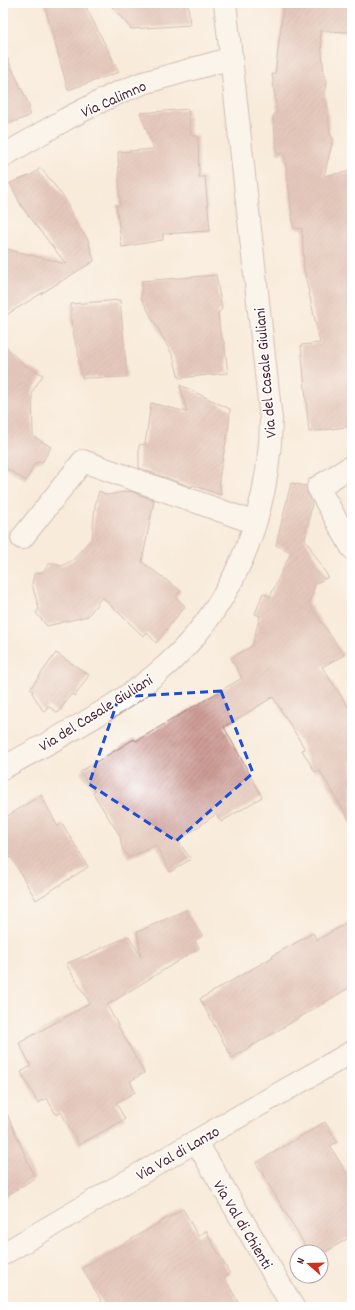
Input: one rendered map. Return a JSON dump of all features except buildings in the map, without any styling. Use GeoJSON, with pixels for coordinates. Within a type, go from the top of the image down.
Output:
{"type":"FeatureCollection","features":[{"type":"Feature","properties":{"kind":"street","name":"Via del Casale Giuliani"},"geometry":{"type":"LineString","coordinates":[[3,768],[96,716],[136,690],[166,666],[201,630],[222,600],[246,551],[255,523],[268,473],[271,419],[225,3]]}},
{"type":"Feature","properties":{"kind":"street","name":"Via Calimno"},"geometry":{"type":"LineString","coordinates":[[3,156],[66,119],[113,95],[143,83],[232,58]]}},
{"type":"Feature","properties":{"kind":"street"},"geometry":{"type":"LineString","coordinates":[[22,538],[83,461],[255,523]]}},
{"type":"Feature","properties":{"kind":"street"},"geometry":{"type":"LineString","coordinates":[[352,466],[318,487],[352,548]]}},
{"type":"Feature","properties":{"kind":"street","name":"Via Val di Lanzo"},"geometry":{"type":"LineString","coordinates":[[3,1254],[352,1052]]}},
{"type":"Feature","properties":{"kind":"street","name":"Via Val di Chienti"},"geometry":{"type":"LineString","coordinates":[[196,1141],[293,1307]]}},
{"type":"Feature","properties":{"kind":"highlighted area"},"geometry":{"type":"Polygon","coordinates":[[[221,691],[253,773],[176,841],[89,784],[119,697],[221,691]]]}}]}
